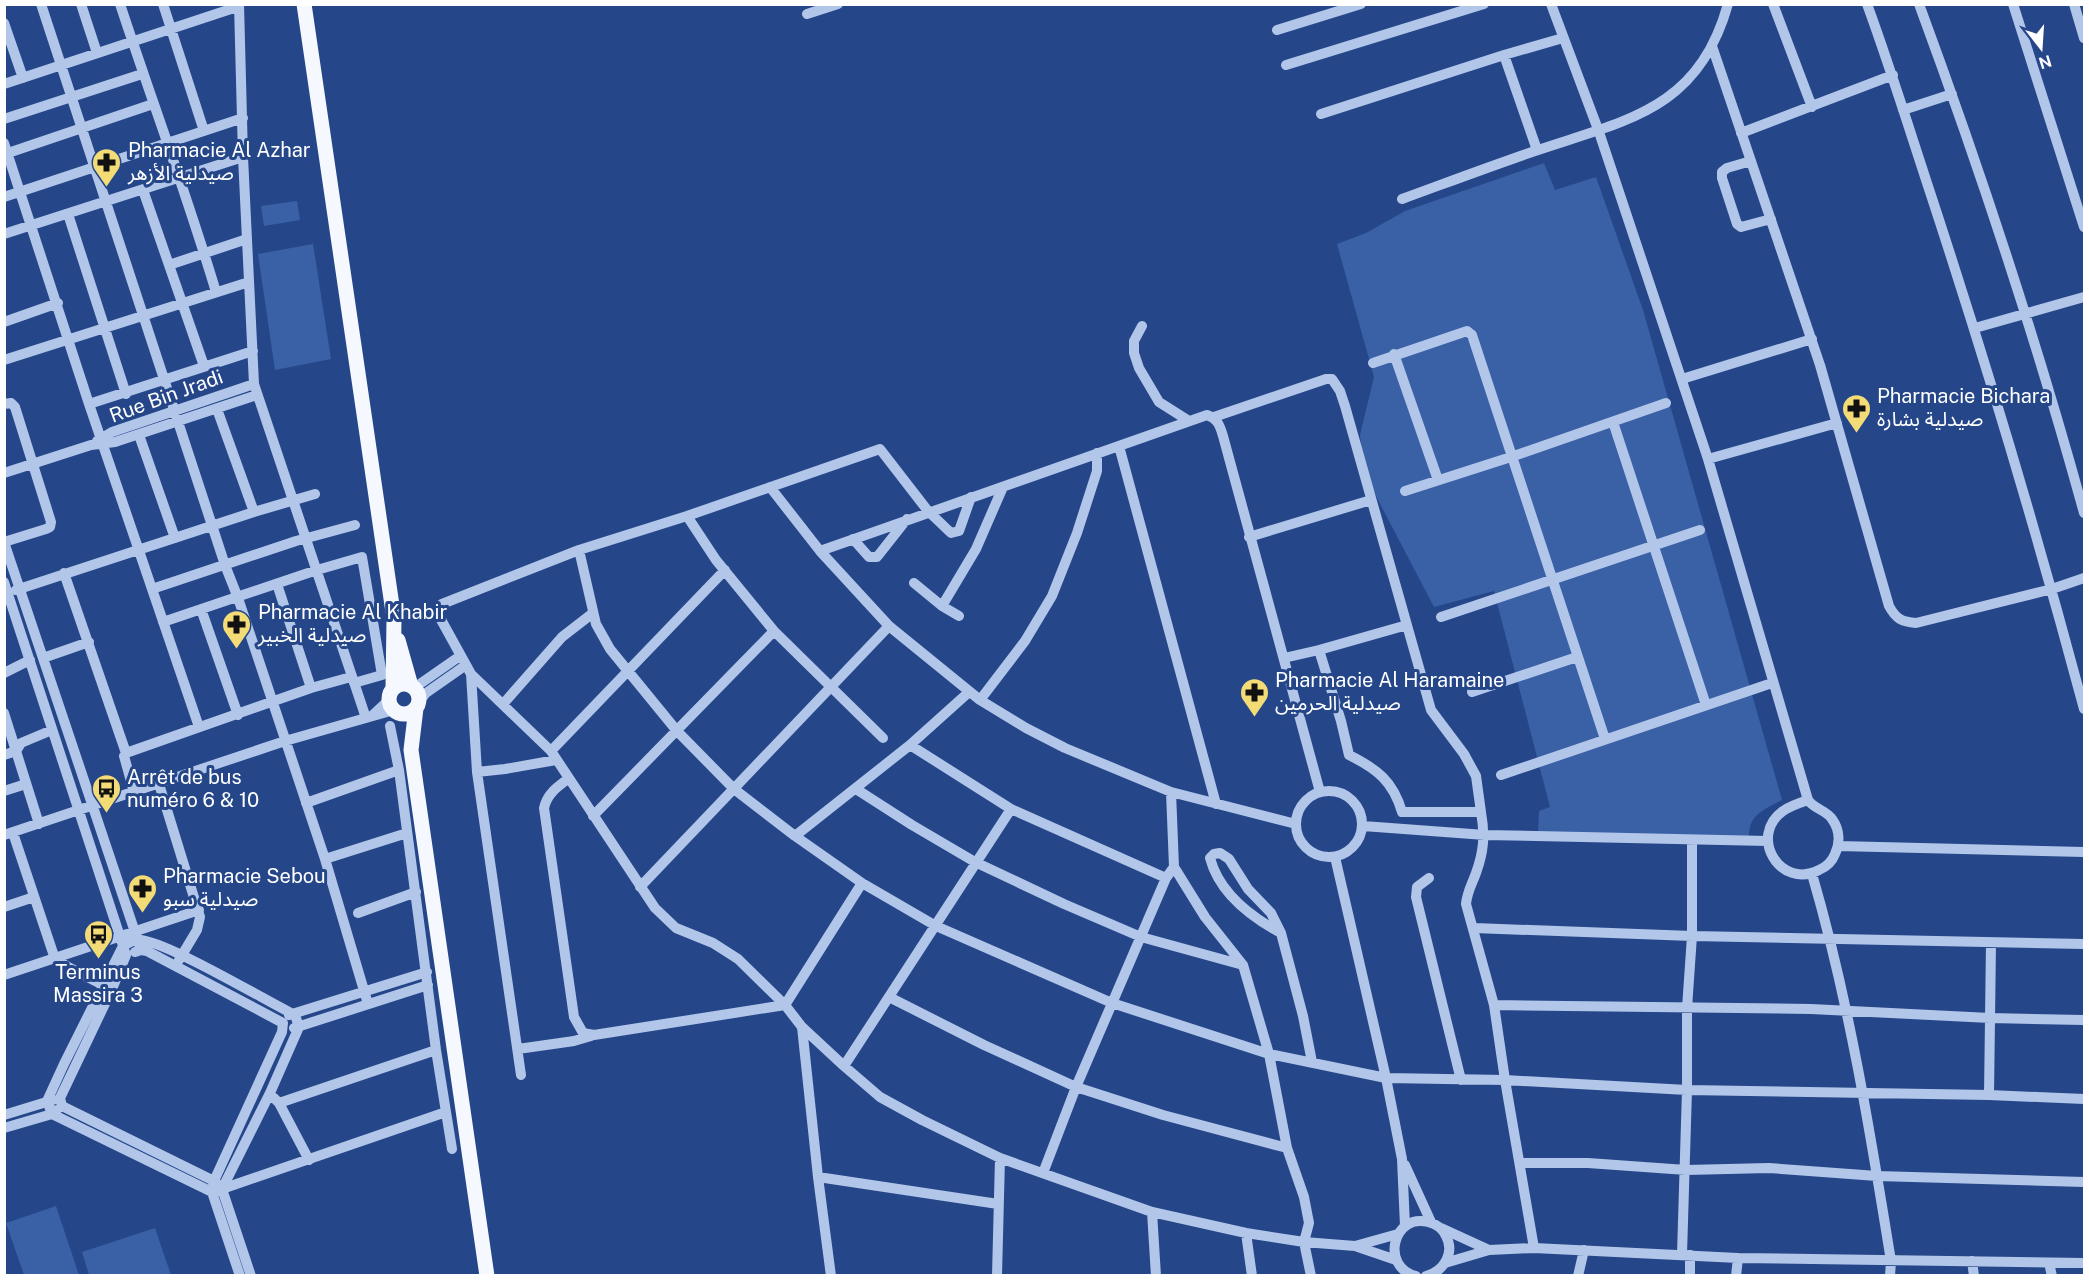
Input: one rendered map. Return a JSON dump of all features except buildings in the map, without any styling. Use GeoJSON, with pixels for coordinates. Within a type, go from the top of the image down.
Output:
{"type":"FeatureCollection","features":[{"type":"Feature","properties":{"kind":"main road"},"geometry":{"type":"LineString","coordinates":[[304,4],[395,628],[415,696],[411,750],[487,1275]]}},
{"type":"Feature","properties":{"kind":"main road"},"geometry":{"type":"LineString","coordinates":[[395,628],[392,707],[411,750]]}},
{"type":"Feature","properties":{"kind":"main road"},"geometry":{"type":"LineString","coordinates":[[392,707],[399,685],[415,696]]}},
{"type":"Feature","properties":{"kind":"main road"},"geometry":{"type":"LineString","coordinates":[[392,707],[406,714],[415,696]]}},
{"type":"Feature","properties":{"kind":"street"},"geometry":{"type":"LineString","coordinates":[[41,4],[225,565],[325,859],[368,1004]]}},
{"type":"Feature","properties":{"kind":"street"},"geometry":{"type":"LineString","coordinates":[[81,4],[97,53]]}},
{"type":"Feature","properties":{"kind":"street"},"geometry":{"type":"LineString","coordinates":[[120,4],[142,74],[168,142],[216,292]]}},
{"type":"Feature","properties":{"kind":"street"},"geometry":{"type":"LineString","coordinates":[[163,4],[204,132]]}},
{"type":"Feature","properties":{"kind":"street"},"geometry":{"type":"LineString","coordinates":[[807,14],[838,4]]}},
{"type":"Feature","properties":{"kind":"street"},"geometry":{"type":"LineString","coordinates":[[1277,30],[1361,4]]}},
{"type":"Feature","properties":{"kind":"street"},"geometry":{"type":"LineString","coordinates":[[1286,65],[1485,4]]}},
{"type":"Feature","properties":{"kind":"street"},"geometry":{"type":"LineString","coordinates":[[1551,4],[1599,132],[1708,459],[1808,800],[1811,805],[1824,810],[1833,820],[1838,832],[1838,846],[1834,857],[1826,867],[1812,874],[1794,874],[1776,862],[1771,854],[1768,841],[1775,818],[1789,807],[1808,800]]}},
{"type":"Feature","properties":{"kind":"street"},"geometry":{"type":"LineString","coordinates":[[1402,199],[1537,150],[1599,132],[1653,109],[1687,80],[1712,46],[1728,4]]}},
{"type":"Feature","properties":{"kind":"street"},"geometry":{"type":"LineString","coordinates":[[1773,4],[1812,107]]}},
{"type":"Feature","properties":{"kind":"street"},"geometry":{"type":"LineString","coordinates":[[1867,4],[1893,75],[1975,328],[2085,709]]}},
{"type":"Feature","properties":{"kind":"street"},"geometry":{"type":"LineString","coordinates":[[1918,4],[1952,94],[2025,314],[2085,513]]}},
{"type":"Feature","properties":{"kind":"street"},"geometry":{"type":"LineString","coordinates":[[2013,4],[2085,227]]}},
{"type":"Feature","properties":{"kind":"street"},"geometry":{"type":"LineString","coordinates":[[2074,4],[2085,38]]}},
{"type":"Feature","properties":{"kind":"street"},"geometry":{"type":"LineString","coordinates":[[4,84],[171,30],[236,6],[256,389],[353,680],[369,716]]}},
{"type":"Feature","properties":{"kind":"street"},"geometry":{"type":"LineString","coordinates":[[4,23],[23,78]]}},
{"type":"Feature","properties":{"kind":"street"},"geometry":{"type":"LineString","coordinates":[[1321,114],[1563,38]]}},
{"type":"Feature","properties":{"kind":"street"},"geometry":{"type":"LineString","coordinates":[[1712,46],[1812,339],[1889,606],[1899,620],[1916,623],[2052,590],[2085,578]]}},
{"type":"Feature","properties":{"kind":"street"},"geometry":{"type":"LineString","coordinates":[[1504,55],[1537,150]]}},
{"type":"Feature","properties":{"kind":"street"},"geometry":{"type":"LineString","coordinates":[[4,119],[142,74]]}},
{"type":"Feature","properties":{"kind":"street"},"geometry":{"type":"LineString","coordinates":[[1741,133],[1893,75]]}},
{"type":"Feature","properties":{"kind":"street"},"geometry":{"type":"LineString","coordinates":[[1903,110],[1952,94]]}},
{"type":"Feature","properties":{"kind":"street"},"geometry":{"type":"LineString","coordinates":[[153,104],[81,129],[6,148],[58,303],[89,405],[199,726]]}},
{"type":"Feature","properties":{"kind":"street"},"geometry":{"type":"LineString","coordinates":[[4,197],[243,118]]}},
{"type":"Feature","properties":{"kind":"street"},"geometry":{"type":"LineString","coordinates":[[4,234],[243,157]]}},
{"type":"Feature","properties":{"kind":"street"},"geometry":{"type":"LineString","coordinates":[[1751,161],[1726,168],[1722,172],[1733,212],[1738,225],[1742,227],[1771,219]]}},
{"type":"Feature","properties":{"kind":"street"},"geometry":{"type":"LineString","coordinates":[[143,190],[204,366]]}},
{"type":"Feature","properties":{"kind":"street"},"geometry":{"type":"LineString","coordinates":[[68,214],[126,394]]}},
{"type":"Feature","properties":{"kind":"street"},"geometry":{"type":"LineString","coordinates":[[169,265],[247,238]]}},
{"type":"Feature","properties":{"kind":"street"},"geometry":{"type":"LineString","coordinates":[[4,360],[249,282]]}},
{"type":"Feature","properties":{"kind":"street"},"geometry":{"type":"LineString","coordinates":[[1975,328],[2085,297]]}},
{"type":"Feature","properties":{"kind":"street"},"geometry":{"type":"LineString","coordinates":[[4,322],[58,303]]}},
{"type":"Feature","properties":{"kind":"street"},"geometry":{"type":"LineString","coordinates":[[1143,326],[1134,341],[1134,354],[1139,368],[1159,402],[1189,421]]}},
{"type":"Feature","properties":{"kind":"street"},"geometry":{"type":"LineString","coordinates":[[1373,363],[1467,331],[1472,335],[1605,740]]}},
{"type":"Feature","properties":{"kind":"street"},"geometry":{"type":"LineString","coordinates":[[1682,379],[1812,339]]}},
{"type":"Feature","properties":{"kind":"street"},"geometry":{"type":"LineString","coordinates":[[89,405],[253,351]]}},
{"type":"Feature","properties":{"kind":"street"},"geometry":{"type":"LineString","coordinates":[[1394,354],[1438,480]]}},
{"type":"Feature","properties":{"kind":"street"},"geometry":{"type":"LineString","coordinates":[[820,551],[1189,421],[1207,415],[1214,417],[1302,386],[1332,379],[1340,391],[1345,406],[1431,710],[1464,754],[1476,776],[1485,835],[1466,904],[1494,1005],[1534,1248]]}},
{"type":"Feature","properties":{"kind":"street","name":"Rue Bin Jradi"},"geometry":{"type":"LineString","coordinates":[[102,441],[116,442],[217,409],[256,389]]}},
{"type":"Feature","properties":{"kind":"street","name":"Rue Bin Jradi"},"geometry":{"type":"LineString","coordinates":[[4,473],[102,441],[112,432],[174,410],[256,389]]}},
{"type":"Feature","properties":{"kind":"street"},"geometry":{"type":"LineString","coordinates":[[4,404],[12,403],[15,407],[51,525],[46,529],[4,542],[137,941],[147,951],[283,1023],[282,1032],[216,1187],[240,1275]]}},
{"type":"Feature","properties":{"kind":"street"},"geometry":{"type":"LineString","coordinates":[[1405,491],[1666,403]]}},
{"type":"Feature","properties":{"kind":"street"},"geometry":{"type":"LineString","coordinates":[[217,409],[254,512]]}},
{"type":"Feature","properties":{"kind":"street"},"geometry":{"type":"LineString","coordinates":[[1214,417],[1223,436],[1320,792]]}},
{"type":"Feature","properties":{"kind":"street"},"geometry":{"type":"LineString","coordinates":[[1613,422],[1706,705]]}},
{"type":"Feature","properties":{"kind":"street"},"geometry":{"type":"LineString","coordinates":[[1708,459],[1837,423]]}},
{"type":"Feature","properties":{"kind":"street"},"geometry":{"type":"LineString","coordinates":[[140,435],[175,538]]}},
{"type":"Feature","properties":{"kind":"street"},"geometry":{"type":"LineString","coordinates":[[1119,446],[1216,804]]}},
{"type":"Feature","properties":{"kind":"street"},"geometry":{"type":"LineString","coordinates":[[971,497],[959,531],[954,533],[948,531],[928,512],[880,449],[687,516],[579,550],[442,604],[439,616],[466,665],[554,756],[655,908],[676,928],[727,950],[738,959],[784,1005],[802,1027],[880,1097],[1000,1158],[1152,1212],[1246,1233],[1304,1242],[1355,1246],[1396,1260]]}},
{"type":"Feature","properties":{"kind":"street"},"geometry":{"type":"LineString","coordinates":[[980,700],[1025,641],[1052,596],[1077,533],[1097,471],[1097,453]]}},
{"type":"Feature","properties":{"kind":"street"},"geometry":{"type":"LineString","coordinates":[[770,487],[820,551],[889,626],[980,700],[1065,748],[1171,792],[1296,824]]}},
{"type":"Feature","properties":{"kind":"street"},"geometry":{"type":"LineString","coordinates":[[942,606],[976,549],[1003,488]]}},
{"type":"Feature","properties":{"kind":"street"},"geometry":{"type":"LineString","coordinates":[[4,1128],[52,1114],[61,1102],[123,946],[6,589],[21,588],[212,525],[315,494]]}},
{"type":"Feature","properties":{"kind":"street"},"geometry":{"type":"LineString","coordinates":[[1250,537],[1371,500]]}},
{"type":"Feature","properties":{"kind":"street"},"geometry":{"type":"LineString","coordinates":[[687,516],[716,560],[774,631],[883,738]]}},
{"type":"Feature","properties":{"kind":"street"},"geometry":{"type":"LineString","coordinates":[[853,538],[869,557],[877,557],[907,519]]}},
{"type":"Feature","properties":{"kind":"street"},"geometry":{"type":"LineString","coordinates":[[152,589],[306,537],[355,525]]}},
{"type":"Feature","properties":{"kind":"street"},"geometry":{"type":"LineString","coordinates":[[1441,617],[1700,530]]}},
{"type":"Feature","properties":{"kind":"street"},"geometry":{"type":"LineString","coordinates":[[579,550],[593,613],[602,636],[628,672],[677,731],[734,789],[862,883],[936,926],[1112,1003],[1269,1054],[1386,1078],[1505,1080],[1687,1090],[1989,1095],[2085,1099]]}},
{"type":"Feature","properties":{"kind":"street"},"geometry":{"type":"LineString","coordinates":[[126,753],[311,688],[382,675],[362,557],[163,622]]}},
{"type":"Feature","properties":{"kind":"street"},"geometry":{"type":"LineString","coordinates":[[477,772],[505,769],[554,756],[628,672],[725,570]]}},
{"type":"Feature","properties":{"kind":"street"},"geometry":{"type":"LineString","coordinates":[[64,573],[126,753],[124,756],[134,792]]}},
{"type":"Feature","properties":{"kind":"street"},"geometry":{"type":"LineString","coordinates":[[914,583],[942,606],[959,616]]}},
{"type":"Feature","properties":{"kind":"street"},"geometry":{"type":"LineString","coordinates":[[278,584],[311,688]]}},
{"type":"Feature","properties":{"kind":"street"},"geometry":{"type":"LineString","coordinates":[[201,609],[238,715]]}},
{"type":"Feature","properties":{"kind":"street"},"geometry":{"type":"LineString","coordinates":[[504,703],[562,637],[593,613]]}},
{"type":"Feature","properties":{"kind":"street"},"geometry":{"type":"LineString","coordinates":[[1284,657],[1319,650],[1407,625]]}},
{"type":"Feature","properties":{"kind":"street"},"geometry":{"type":"LineString","coordinates":[[640,887],[889,626]]}},
{"type":"Feature","properties":{"kind":"street"},"geometry":{"type":"LineString","coordinates":[[593,816],[774,631]]}},
{"type":"Feature","properties":{"kind":"street"},"geometry":{"type":"LineString","coordinates":[[43,658],[89,642]]}},
{"type":"Feature","properties":{"kind":"street"},"geometry":{"type":"LineString","coordinates":[[1319,650],[1349,755],[1373,766],[1393,788],[1402,812],[1403,829]]}},
{"type":"Feature","properties":{"kind":"street"},"geometry":{"type":"LineString","coordinates":[[1472,692],[1577,657]]}},
{"type":"Feature","properties":{"kind":"street"},"geometry":{"type":"LineString","coordinates":[[4,673],[30,660]]}},
{"type":"Feature","properties":{"kind":"street"},"geometry":{"type":"LineString","coordinates":[[415,696],[466,665]]}},
{"type":"Feature","properties":{"kind":"street"},"geometry":{"type":"LineString","coordinates":[[466,665],[477,772],[522,1075]]}},
{"type":"Feature","properties":{"kind":"street"},"geometry":{"type":"LineString","coordinates":[[1501,775],[1772,683]]}},
{"type":"Feature","properties":{"kind":"street"},"geometry":{"type":"LineString","coordinates":[[795,836],[910,745],[969,692]]}},
{"type":"Feature","properties":{"kind":"street"},"geometry":{"type":"LineString","coordinates":[[108,987],[55,959],[9,834],[392,707],[436,1050],[452,1149]]}},
{"type":"Feature","properties":{"kind":"street"},"geometry":{"type":"LineString","coordinates":[[4,713],[39,824]]}},
{"type":"Feature","properties":{"kind":"street"},"geometry":{"type":"LineString","coordinates":[[4,755],[16,751],[21,743],[52,730]]}},
{"type":"Feature","properties":{"kind":"street"},"geometry":{"type":"LineString","coordinates":[[910,745],[1011,809],[1166,879]]}},
{"type":"Feature","properties":{"kind":"street"},"geometry":{"type":"LineString","coordinates":[[306,803],[399,770]]}},
{"type":"Feature","properties":{"kind":"street"},"geometry":{"type":"LineString","coordinates":[[568,779],[546,799],[544,808],[574,1017],[584,1033],[594,1035]]}},
{"type":"Feature","properties":{"kind":"street"},"geometry":{"type":"LineString","coordinates":[[4,791],[26,784]]}},
{"type":"Feature","properties":{"kind":"street"},"geometry":{"type":"LineString","coordinates":[[159,784],[199,910],[200,923],[175,966]]}},
{"type":"Feature","properties":{"kind":"street"},"geometry":{"type":"LineString","coordinates":[[856,789],[975,862],[1064,904],[1141,937],[1243,965]]}},
{"type":"Feature","properties":{"kind":"street"},"geometry":{"type":"LineString","coordinates":[[1332,791],[1343,794],[1360,810],[1363,826],[1358,841],[1352,849],[1335,856],[1323,857],[1312,853],[1298,835],[1296,824],[1303,804],[1320,792],[1332,791]]}},
{"type":"Feature","properties":{"kind":"street"},"geometry":{"type":"LineString","coordinates":[[1171,792],[1174,867],[1205,917],[1243,965],[1269,1054],[1287,1148],[1304,1197],[1309,1223],[1304,1242],[1311,1275]]}},
{"type":"Feature","properties":{"kind":"street"},"geometry":{"type":"LineString","coordinates":[[844,1066],[1011,809]]}},
{"type":"Feature","properties":{"kind":"street"},"geometry":{"type":"LineString","coordinates":[[1402,812],[1481,813]]}},
{"type":"Feature","properties":{"kind":"street"},"geometry":{"type":"LineString","coordinates":[[1363,826],[1485,835],[1768,841]]}},
{"type":"Feature","properties":{"kind":"street"},"geometry":{"type":"LineString","coordinates":[[325,859],[407,833]]}},
{"type":"Feature","properties":{"kind":"street"},"geometry":{"type":"LineString","coordinates":[[1690,1275],[1686,1255],[1686,1170],[1687,1008],[1692,936],[1692,841]]}},
{"type":"Feature","properties":{"kind":"street"},"geometry":{"type":"LineString","coordinates":[[1838,846],[2085,852]]}},
{"type":"Feature","properties":{"kind":"street"},"geometry":{"type":"LineString","coordinates":[[1281,933],[1260,922],[1229,892],[1212,865],[1210,858],[1214,854],[1220,853],[1229,859],[1248,889],[1271,913],[1281,933],[1303,1016],[1312,1062]]}},
{"type":"Feature","properties":{"kind":"street"},"geometry":{"type":"LineString","coordinates":[[1335,856],[1386,1078],[1402,1159],[1401,1230],[1394,1250],[1396,1260],[1403,1269],[1414,1275]]}},
{"type":"Feature","properties":{"kind":"street"},"geometry":{"type":"LineString","coordinates":[[1043,1173],[1076,1087],[1166,879],[1174,867]]}},
{"type":"Feature","properties":{"kind":"street"},"geometry":{"type":"LineString","coordinates":[[1812,874],[1831,938],[1863,1093],[1891,1261],[1890,1275]]}},
{"type":"Feature","properties":{"kind":"street"},"geometry":{"type":"LineString","coordinates":[[1429,878],[1417,887],[1416,897],[1461,1080]]}},
{"type":"Feature","properties":{"kind":"street"},"geometry":{"type":"LineString","coordinates":[[518,1049],[784,1005],[862,883]]}},
{"type":"Feature","properties":{"kind":"street"},"geometry":{"type":"LineString","coordinates":[[358,913],[416,892]]}},
{"type":"Feature","properties":{"kind":"street"},"geometry":{"type":"LineString","coordinates":[[4,907],[34,897]]}},
{"type":"Feature","properties":{"kind":"street"},"geometry":{"type":"LineString","coordinates":[[4,975],[55,959],[123,946],[199,910]]}},
{"type":"Feature","properties":{"kind":"street"},"geometry":{"type":"LineString","coordinates":[[1474,928],[1692,936],[2085,944]]}},
{"type":"Feature","properties":{"kind":"street"},"geometry":{"type":"LineString","coordinates":[[123,946],[137,941],[152,943],[182,955],[297,1017],[299,1027],[270,1093],[216,1187]]}},
{"type":"Feature","properties":{"kind":"street"},"geometry":{"type":"LineString","coordinates":[[1989,1095],[1991,943]]}},
{"type":"Feature","properties":{"kind":"street"},"geometry":{"type":"LineString","coordinates":[[276,1019],[427,972]]}},
{"type":"Feature","properties":{"kind":"street"},"geometry":{"type":"LineString","coordinates":[[282,1032],[428,985]]}},
{"type":"Feature","properties":{"kind":"street"},"geometry":{"type":"LineString","coordinates":[[108,987],[64,1064],[47,1101],[52,1114],[216,1187],[309,1160],[446,1112]]}},
{"type":"Feature","properties":{"kind":"street"},"geometry":{"type":"LineString","coordinates":[[889,997],[984,1045],[1076,1087],[1174,1118],[1287,1148]]}},
{"type":"Feature","properties":{"kind":"street"},"geometry":{"type":"LineString","coordinates":[[1494,1005],[1811,1009],[1990,1018],[2085,1020]]}},
{"type":"Feature","properties":{"kind":"street"},"geometry":{"type":"LineString","coordinates":[[802,1027],[831,1275]]}},
{"type":"Feature","properties":{"kind":"street"},"geometry":{"type":"LineString","coordinates":[[279,1102],[436,1050]]}},
{"type":"Feature","properties":{"kind":"street"},"geometry":{"type":"LineString","coordinates":[[270,1093],[279,1102],[309,1160]]}},
{"type":"Feature","properties":{"kind":"street"},"geometry":{"type":"LineString","coordinates":[[4,1115],[47,1101],[61,1102],[216,1187],[251,1275]]}},
{"type":"Feature","properties":{"kind":"street"},"geometry":{"type":"LineString","coordinates":[[997,1275],[1000,1158]]}},
{"type":"Feature","properties":{"kind":"street"},"geometry":{"type":"LineString","coordinates":[[1402,1159],[1436,1225],[1449,1243],[1449,1254],[1443,1269]]}},
{"type":"Feature","properties":{"kind":"street"},"geometry":{"type":"LineString","coordinates":[[1520,1163],[1588,1162],[1686,1170],[1769,1168],[1877,1176],[2085,1182]]}},
{"type":"Feature","properties":{"kind":"street"},"geometry":{"type":"LineString","coordinates":[[818,1177],[998,1204]]}},
{"type":"Feature","properties":{"kind":"street"},"geometry":{"type":"LineString","coordinates":[[1152,1212],[1156,1275]]}},
{"type":"Feature","properties":{"kind":"street"},"geometry":{"type":"LineString","coordinates":[[1355,1246],[1401,1230],[1415,1221],[1436,1225],[1489,1250]]}},
{"type":"Feature","properties":{"kind":"street"},"geometry":{"type":"LineString","coordinates":[[1246,1233],[1252,1275]]}},
{"type":"Feature","properties":{"kind":"street"},"geometry":{"type":"LineString","coordinates":[[1426,1275],[1489,1250],[1534,1248],[1738,1258],[2085,1263]]}},
{"type":"Feature","properties":{"kind":"street"},"geometry":{"type":"LineString","coordinates":[[1578,1275],[1584,1250]]}},
{"type":"Feature","properties":{"kind":"street"},"geometry":{"type":"LineString","coordinates":[[1736,1275],[1738,1258]]}},
{"type":"Feature","properties":{"kind":"street"},"geometry":{"type":"LineString","coordinates":[[1972,1261],[1974,1275]]}},
{"type":"Feature","properties":{"kind":"street"},"geometry":{"type":"LineString","coordinates":[[2049,1263],[2052,1275]]}},
{"type":"Feature","properties":{"kind":"shaded area"},"geometry":{"type":"Polygon","coordinates":[[[1544,163],[1555,190],[1596,177],[1643,310],[1782,800],[1758,814],[1751,824],[1749,839],[1538,832],[1539,811],[1550,807],[1494,591],[1434,607],[1377,498],[1362,461],[1360,435],[1374,377],[1337,244],[1366,233],[1405,211],[1544,163]]]}},
{"type":"Feature","properties":{"kind":"shaded area"},"geometry":{"type":"Polygon","coordinates":[[[297,201],[300,220],[264,226],[261,206],[297,201]]]}},
{"type":"Feature","properties":{"kind":"shaded area"},"geometry":{"type":"Polygon","coordinates":[[[313,244],[331,359],[275,370],[258,254],[313,244]]]}},
{"type":"Feature","properties":{"kind":"shaded area"},"geometry":{"type":"Polygon","coordinates":[[[56,1206],[79,1275],[24,1275],[6,1223],[56,1206]]]}},
{"type":"Feature","properties":{"kind":"shaded area"},"geometry":{"type":"Polygon","coordinates":[[[155,1228],[171,1275],[89,1275],[82,1252],[155,1228]]]}},
{"type":"Feature","properties":{"kind":"place","name":"Pharmacie Al Azhar صيدلية الأزهر"},"geometry":{"type":"Point","coordinates":[107,188]}},
{"type":"Feature","properties":{"kind":"place","name":"Pharmacie Bichara صيدلية بشارة"},"geometry":{"type":"Point","coordinates":[1856,434]}},
{"type":"Feature","properties":{"kind":"place","name":"Pharmacie Al Khabir صيدلية الخبير"},"geometry":{"type":"Point","coordinates":[237,650]}},
{"type":"Feature","properties":{"kind":"place","name":"Pharmacie Al Haramaine صيدلية الحرمين"},"geometry":{"type":"Point","coordinates":[1254,718]}},
{"type":"Feature","properties":{"kind":"place","name":"Arrêt de bus numéro 6 & 10"},"geometry":{"type":"Point","coordinates":[106,814]}},
{"type":"Feature","properties":{"kind":"place","name":"Pharmacie Sebou صيدلية سبو"},"geometry":{"type":"Point","coordinates":[142,914]}},
{"type":"Feature","properties":{"kind":"place","name":"Terminus Massira 3"},"geometry":{"type":"Point","coordinates":[98,960]}}]}
